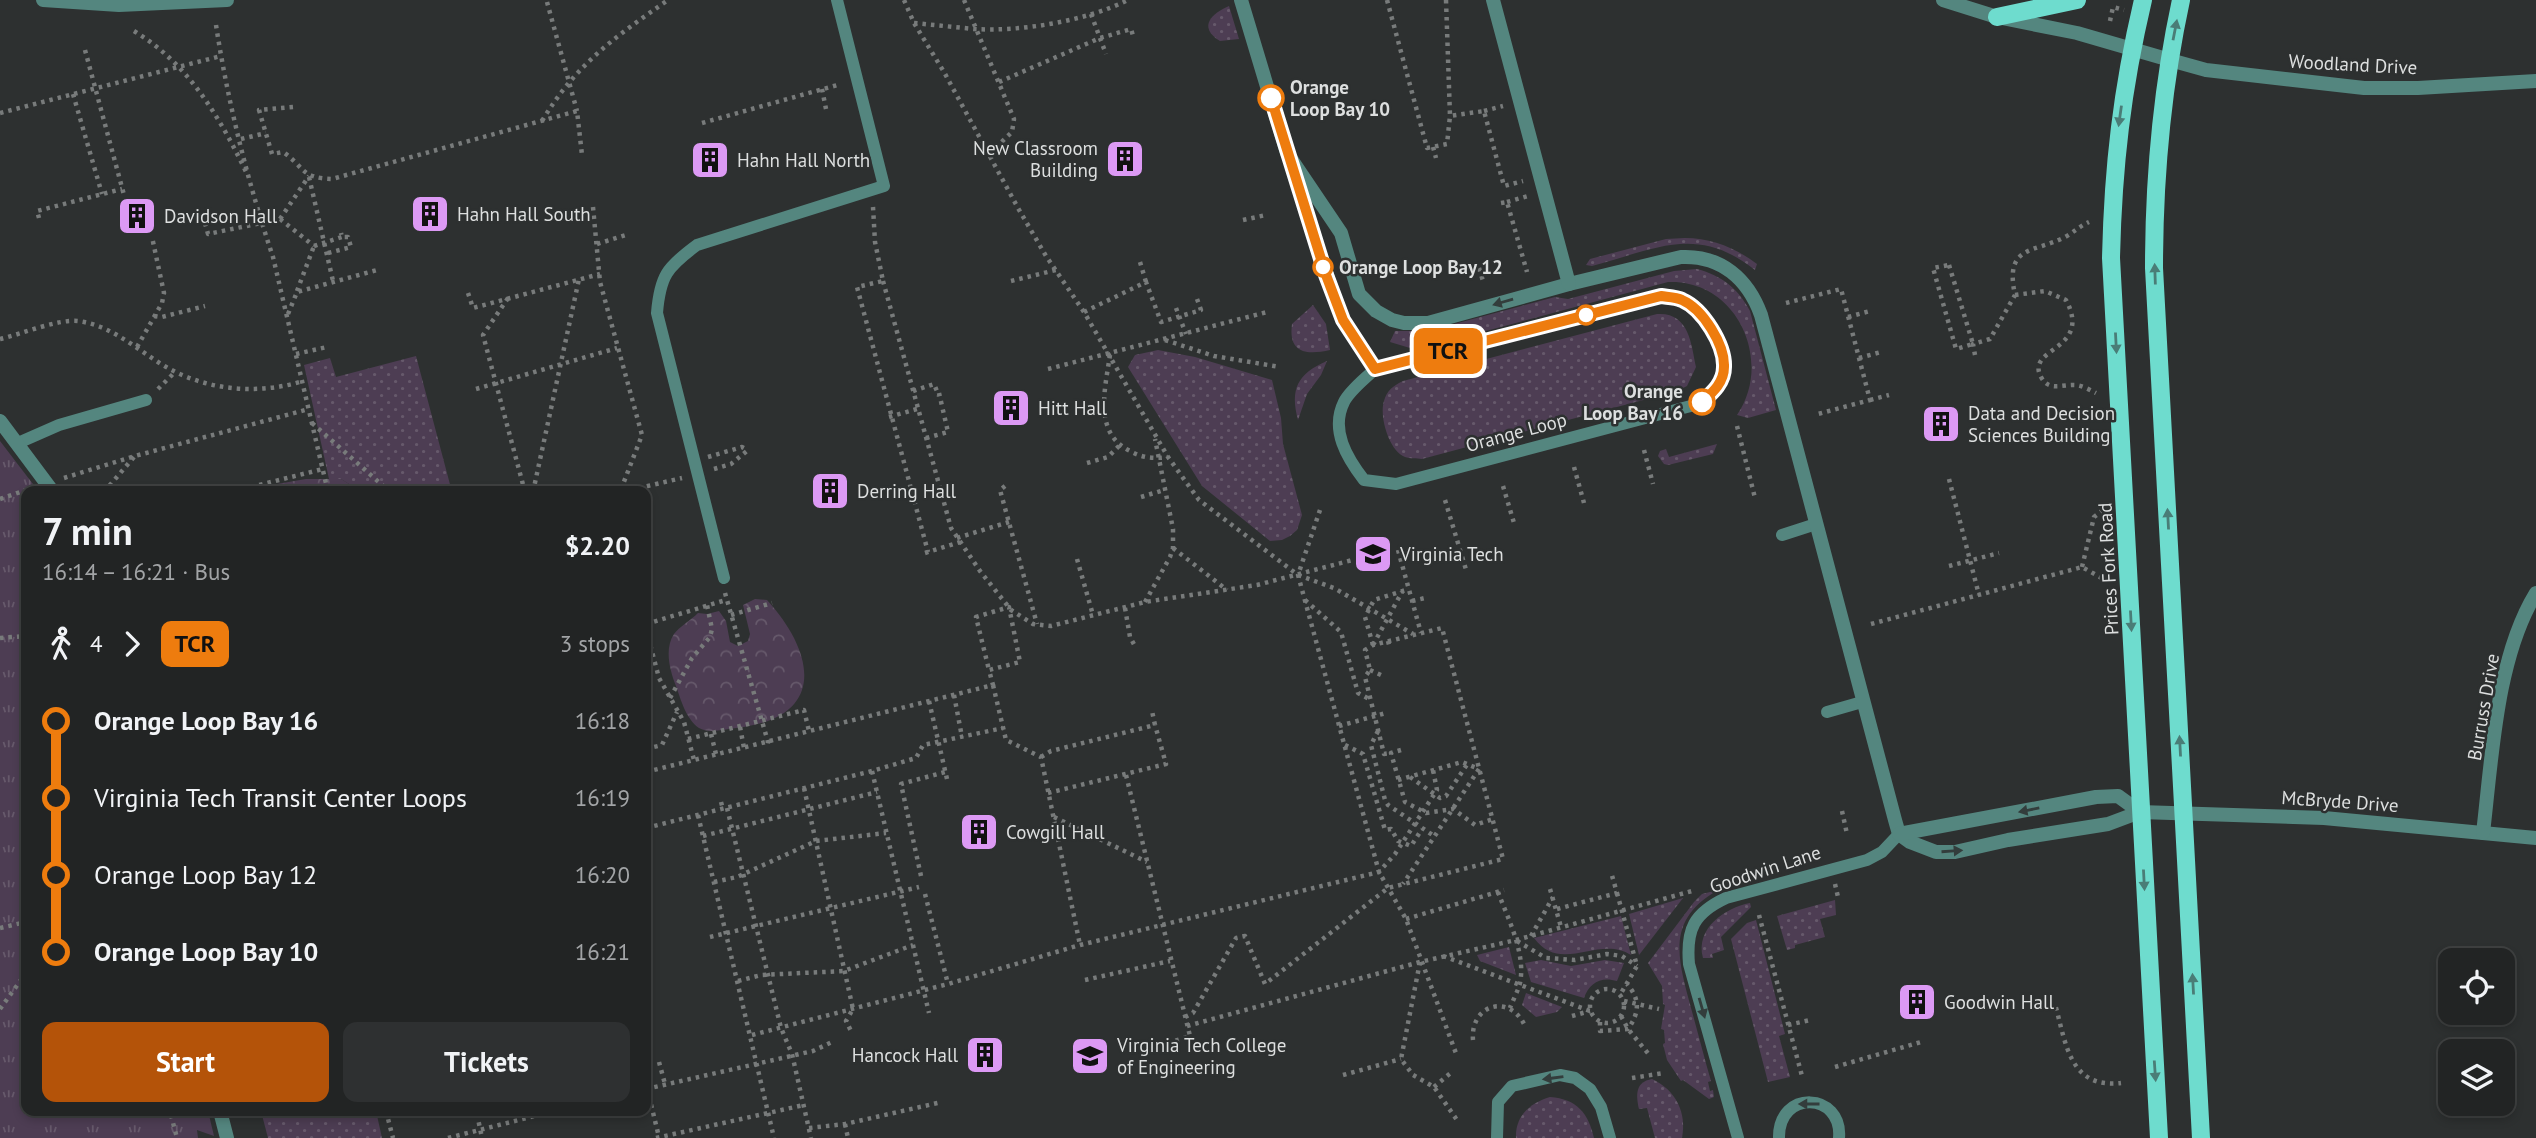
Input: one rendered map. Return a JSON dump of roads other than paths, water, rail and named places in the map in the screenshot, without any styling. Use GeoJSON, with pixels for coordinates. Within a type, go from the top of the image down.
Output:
{"type":"FeatureCollection","features":[{"type":"Feature","properties":{"kind":"main road"},"geometry":{"type":"LineString","coordinates":[[1997,17],[2077,0]]}},
{"type":"Feature","properties":{"kind":"main road","name":"Prices Fork Road"},"geometry":{"type":"LineString","coordinates":[[2143,0],[2117,138],[2111,258],[2159,1138]]}},
{"type":"Feature","properties":{"kind":"main road"},"geometry":{"type":"LineString","coordinates":[[2181,0],[2170,60],[2156,174],[2154,268],[2200,1138]]}},
{"type":"Feature","properties":{"kind":"street"},"geometry":{"type":"LineString","coordinates":[[43,0],[90,5],[228,0]]}},
{"type":"Feature","properties":{"kind":"street"},"geometry":{"type":"LineString","coordinates":[[1241,0],[1287,153],[1341,233],[1359,294],[1376,311],[1392,320],[1428,323],[1670,258],[1691,256],[1716,262],[1742,280],[1755,299],[1761,315],[1899,834],[1910,842],[1936,852],[1955,852],[2008,840],[2108,824],[2140,812]]}},
{"type":"Feature","properties":{"kind":"street"},"geometry":{"type":"LineString","coordinates":[[1493,0],[1569,284]]}},
{"type":"Feature","properties":{"kind":"street","name":"Woodland Drive"},"geometry":{"type":"LineString","coordinates":[[1943,0],[1997,17],[2077,33],[2206,70],[2364,88],[2417,88],[2536,81]]}},
{"type":"Feature","properties":{"kind":"street"},"geometry":{"type":"LineString","coordinates":[[0,421],[57,486]]}},
{"type":"Feature","properties":{"kind":"street","name":"Burruss Drive"},"geometry":{"type":"LineString","coordinates":[[2483,833],[2498,709],[2516,638],[2536,593]]}},
{"type":"Feature","properties":{"kind":"street"},"geometry":{"type":"LineString","coordinates":[[1899,834],[2096,797],[2118,796],[2140,812]]}},
{"type":"Feature","properties":{"kind":"street","name":"McBryde Drive"},"geometry":{"type":"LineString","coordinates":[[2140,812],[2324,818],[2536,838]]}},
{"type":"Feature","properties":{"kind":"street"},"geometry":{"type":"LineString","coordinates":[[221,1116],[227,1138]]}},
{"type":"Feature","properties":{"kind":"lane"},"geometry":{"type":"LineString","coordinates":[[724,578],[701,473],[657,313],[660,285],[676,260],[697,245],[884,186],[837,0]]}},
{"type":"Feature","properties":{"kind":"lane"},"geometry":{"type":"LineString","coordinates":[[1287,153],[1343,320],[1375,369]]}},
{"type":"Feature","properties":{"kind":"lane","name":"Orange Loop"},"geometry":{"type":"LineString","coordinates":[[1661,296],[1683,300],[1705,317],[1718,343],[1724,368],[1717,389],[1702,402],[1396,484],[1364,480],[1348,460],[1337,425],[1344,401],[1375,369],[1661,296]]}},
{"type":"Feature","properties":{"kind":"lane"},"geometry":{"type":"LineString","coordinates":[[18,443],[59,425],[146,400]]}},
{"type":"Feature","properties":{"kind":"lane"},"geometry":{"type":"LineString","coordinates":[[1782,535],[1816,524]]}},
{"type":"Feature","properties":{"kind":"lane"},"geometry":{"type":"LineString","coordinates":[[1827,712],[1862,702]]}},
{"type":"Feature","properties":{"kind":"lane","name":"Goodwin Lane"},"geometry":{"type":"LineString","coordinates":[[1738,1138],[1689,964],[1687,942],[1694,922],[1708,907],[1726,898],[1867,860],[1882,852],[1899,834]]}},
{"type":"Feature","properties":{"kind":"lane"},"geometry":{"type":"LineString","coordinates":[[1497,1138],[1498,1102],[1512,1086],[1560,1075],[1575,1078],[1590,1089],[1601,1107],[1610,1138]]}},
{"type":"Feature","properties":{"kind":"lane"},"geometry":{"type":"LineString","coordinates":[[1779,1138],[1779,1126],[1785,1114],[1794,1105],[1807,1102],[1820,1104],[1831,1111],[1838,1122],[1839,1138]]}},
{"type":"Feature","properties":{"kind":"place","name":"Orange Loop Bay 10"},"geometry":{"type":"Point","coordinates":[1271,98]}},
{"type":"Feature","properties":{"kind":"place","name":"New Classroom Building"},"geometry":{"type":"Point","coordinates":[1125,159]}},
{"type":"Feature","properties":{"kind":"place","name":"Hahn Hall North"},"geometry":{"type":"Point","coordinates":[710,160]}},
{"type":"Feature","properties":{"kind":"place","name":"Hahn Hall South"},"geometry":{"type":"Point","coordinates":[430,214]}},
{"type":"Feature","properties":{"kind":"place","name":"Davidson Hall"},"geometry":{"type":"Point","coordinates":[137,216]}},
{"type":"Feature","properties":{"kind":"place","name":"Orange Loop Bay 12"},"geometry":{"type":"Point","coordinates":[1323,267]}},
{"type":"Feature","properties":{"kind":"place","name":"Orange Loop Bay 16"},"geometry":{"type":"Point","coordinates":[1702,402]}},
{"type":"Feature","properties":{"kind":"place","name":"Hitt Hall"},"geometry":{"type":"Point","coordinates":[1011,408]}},
{"type":"Feature","properties":{"kind":"place","name":"Data and Decision Sciences Building"},"geometry":{"type":"Point","coordinates":[1941,424]}},
{"type":"Feature","properties":{"kind":"place","name":"Derring Hall"},"geometry":{"type":"Point","coordinates":[830,491]}},
{"type":"Feature","properties":{"kind":"place","name":"Virginia Tech"},"geometry":{"type":"Point","coordinates":[1373,554]}},
{"type":"Feature","properties":{"kind":"place","name":"Cowgill Hall"},"geometry":{"type":"Point","coordinates":[979,832]}},
{"type":"Feature","properties":{"kind":"place","name":"Goodwin Hall"},"geometry":{"type":"Point","coordinates":[1917,1002]}},
{"type":"Feature","properties":{"kind":"place","name":"Hancock Hall"},"geometry":{"type":"Point","coordinates":[985,1055]}},
{"type":"Feature","properties":{"kind":"place","name":"Virginia Tech College of Engineering"},"geometry":{"type":"Point","coordinates":[1090,1056]}}]}
